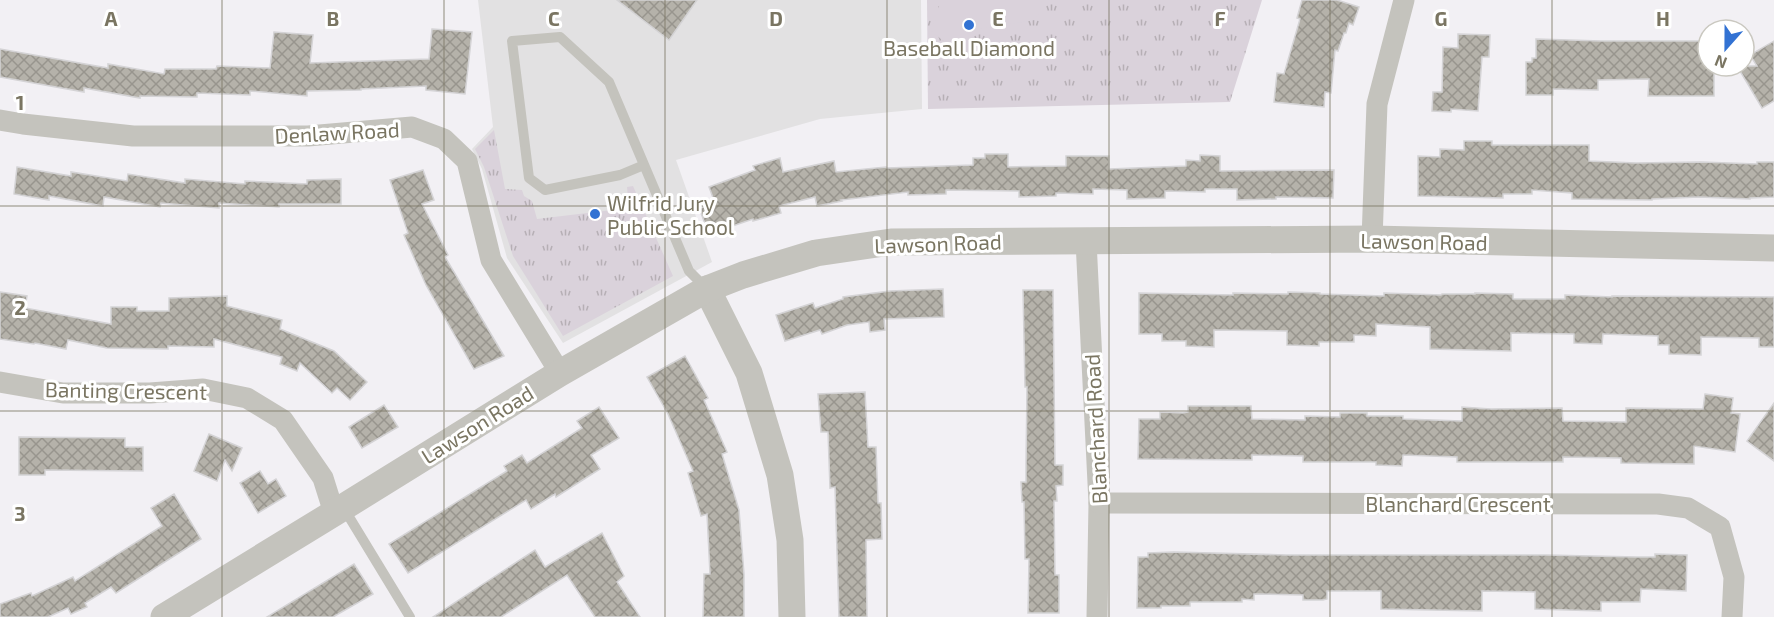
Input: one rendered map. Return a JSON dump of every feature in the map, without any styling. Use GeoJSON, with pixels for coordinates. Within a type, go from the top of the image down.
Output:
{"type":"FeatureCollection","features":[{"type":"Feature","properties":{"kind":"street"},"geometry":{"type":"LineString","coordinates":[[1372,239],[1377,104],[1404,0]]}},
{"type":"Feature","properties":{"kind":"street","name":"Denlaw Road"},"geometry":{"type":"LineString","coordinates":[[0,120],[133,136],[308,136],[412,127],[444,139],[466,161],[491,260],[560,373]]}},
{"type":"Feature","properties":{"kind":"street","name":"Lawson Road"},"geometry":{"type":"LineString","coordinates":[[164,617],[560,373],[706,289],[816,253],[891,242],[1372,239],[1774,248]]}},
{"type":"Feature","properties":{"kind":"street","name":"Blanchard Road"},"geometry":{"type":"LineString","coordinates":[[1086,241],[1099,503],[1097,617]]}},
{"type":"Feature","properties":{"kind":"street"},"geometry":{"type":"LineString","coordinates":[[706,289],[749,374],[780,475],[790,540],[792,617]]}},
{"type":"Feature","properties":{"kind":"street","name":"Banting Crescent"},"geometry":{"type":"LineString","coordinates":[[0,382],[63,393],[150,393],[203,389],[247,398],[284,420],[323,478],[339,510]]}},
{"type":"Feature","properties":{"kind":"street","name":"Blanchard Crescent"},"geometry":{"type":"LineString","coordinates":[[1099,503],[1658,504],[1688,508],[1720,527],[1734,577],[1732,617]]}},
{"type":"Feature","properties":{"kind":"lane"},"geometry":{"type":"LineString","coordinates":[[644,165],[620,175],[545,190],[529,178],[512,41],[560,37],[609,82],[644,165],[688,271],[706,289]]}},
{"type":"Feature","properties":{"kind":"lane"},"geometry":{"type":"LineString","coordinates":[[339,510],[410,617]]}},
{"type":"Feature","properties":{"kind":"shaded area","name":"Wilfrid Jury Public School"},"geometry":{"type":"Polygon","coordinates":[[[478,0],[921,0],[922,109],[820,119],[676,160],[712,262],[563,343],[507,258],[482,169],[472,149],[493,127],[478,0]]]}},
{"type":"Feature","properties":{"kind":"green space"},"geometry":{"type":"Polygon","coordinates":[[[927,0],[1262,0],[1230,102],[928,109],[927,0]]]}},
{"type":"Feature","properties":{"kind":"green space","name":"Baseball Diamond"},"geometry":{"type":"Polygon","coordinates":[[[940,0],[1042,0],[1035,20],[973,30],[951,47],[931,31],[940,0]]]}},
{"type":"Feature","properties":{"kind":"green space"},"geometry":{"type":"Polygon","coordinates":[[[494,130],[505,189],[522,190],[524,196],[532,201],[537,219],[629,208],[627,187],[633,186],[673,276],[563,336],[513,256],[484,167],[475,149],[494,130]]]}},
{"type":"Feature","properties":{"kind":"building"},"geometry":{"type":"Polygon","coordinates":[[[617,0],[697,0],[669,40],[617,0]]]}},
{"type":"Feature","properties":{"kind":"building"},"geometry":{"type":"Polygon","coordinates":[[[1302,0],[1337,0],[1359,7],[1353,25],[1349,23],[1338,51],[1335,50],[1331,93],[1325,92],[1324,107],[1274,102],[1277,73],[1284,74],[1300,19],[1297,18],[1302,0]]]}},
{"type":"Feature","properties":{"kind":"building"},"geometry":{"type":"Polygon","coordinates":[[[432,29],[472,32],[465,94],[426,90],[426,86],[307,91],[307,96],[250,91],[250,95],[197,93],[197,97],[140,96],[140,98],[84,88],[84,92],[0,77],[0,49],[108,68],[108,64],[164,74],[165,69],[216,69],[217,66],[270,68],[274,32],[313,35],[310,63],[429,59],[432,29]]]}},
{"type":"Feature","properties":{"kind":"building"},"geometry":{"type":"Polygon","coordinates":[[[1458,34],[1490,35],[1489,57],[1482,57],[1478,111],[1451,109],[1451,112],[1432,111],[1433,92],[1442,92],[1443,47],[1458,48],[1458,34]]]}},
{"type":"Feature","properties":{"kind":"building"},"geometry":{"type":"Polygon","coordinates":[[[1536,39],[1696,41],[1696,78],[1714,78],[1714,96],[1648,96],[1649,79],[1598,80],[1598,90],[1553,89],[1553,95],[1526,95],[1526,62],[1532,62],[1532,58],[1536,58],[1536,39]]]}},
{"type":"Feature","properties":{"kind":"building"},"geometry":{"type":"Polygon","coordinates":[[[1774,41],[1774,101],[1762,108],[1744,78],[1756,78],[1756,52],[1774,41]]]}},
{"type":"Feature","properties":{"kind":"building"},"geometry":{"type":"Polygon","coordinates":[[[1464,141],[1492,141],[1492,145],[1589,145],[1589,161],[1757,164],[1757,162],[1774,162],[1774,197],[1572,199],[1572,193],[1532,190],[1532,194],[1503,194],[1503,198],[1418,196],[1418,156],[1440,157],[1440,149],[1464,150],[1464,141]]]}},
{"type":"Feature","properties":{"kind":"building"},"geometry":{"type":"Polygon","coordinates":[[[985,154],[1008,154],[1008,167],[1066,166],[1066,156],[1109,156],[1109,169],[1186,166],[1186,160],[1200,161],[1200,155],[1220,156],[1220,171],[1334,170],[1333,198],[1276,197],[1276,199],[1237,200],[1237,189],[1205,189],[1205,192],[1165,191],[1165,198],[1127,199],[1127,190],[1093,189],[1093,194],[1056,193],[1056,196],[1019,197],[1019,191],[946,190],[946,194],[908,195],[908,192],[841,200],[817,206],[815,197],[779,206],[781,213],[753,221],[753,219],[709,234],[699,208],[715,203],[709,187],[755,170],[753,166],[780,158],[783,172],[834,161],[836,172],[886,167],[973,165],[973,158],[985,158],[985,154]]]}},
{"type":"Feature","properties":{"kind":"building"},"geometry":{"type":"Polygon","coordinates":[[[17,167],[71,176],[71,172],[127,181],[128,174],[185,183],[185,179],[245,184],[245,181],[307,184],[307,180],[341,179],[341,204],[279,204],[279,207],[219,203],[219,208],[161,203],[160,207],[104,197],[103,206],[49,196],[49,200],[14,194],[17,167]]]}},
{"type":"Feature","properties":{"kind":"building"},"geometry":{"type":"Polygon","coordinates":[[[423,170],[434,200],[422,204],[448,255],[445,257],[504,356],[474,369],[426,285],[404,235],[408,233],[390,180],[423,170]]]}},
{"type":"Feature","properties":{"kind":"building"},"geometry":{"type":"Polygon","coordinates":[[[943,289],[944,317],[884,319],[885,330],[870,332],[869,322],[847,325],[822,334],[820,330],[785,341],[776,315],[813,303],[815,308],[843,299],[843,297],[890,291],[943,289]]]}},
{"type":"Feature","properties":{"kind":"building"},"geometry":{"type":"Polygon","coordinates":[[[1023,290],[1053,290],[1055,465],[1063,465],[1063,485],[1056,486],[1057,501],[1054,501],[1055,575],[1059,575],[1059,613],[1028,613],[1029,559],[1025,559],[1024,502],[1022,502],[1021,482],[1026,482],[1027,387],[1025,387],[1023,290]]]}},
{"type":"Feature","properties":{"kind":"building"},"geometry":{"type":"Polygon","coordinates":[[[0,292],[27,296],[25,308],[111,324],[111,307],[137,307],[137,311],[169,311],[169,298],[227,296],[227,306],[282,320],[280,329],[334,351],[367,382],[350,400],[337,388],[332,393],[300,363],[297,371],[280,364],[282,357],[214,339],[214,347],[168,346],[168,349],[107,348],[68,340],[66,349],[0,339],[0,292]]]}},
{"type":"Feature","properties":{"kind":"building"},"geometry":{"type":"Polygon","coordinates":[[[1288,292],[1384,296],[1384,293],[1513,294],[1513,299],[1565,299],[1565,295],[1774,297],[1774,347],[1759,347],[1759,338],[1701,337],[1701,355],[1669,354],[1669,345],[1658,345],[1658,336],[1603,334],[1602,344],[1574,343],[1574,334],[1511,333],[1511,351],[1430,349],[1430,327],[1376,324],[1376,336],[1354,335],[1354,342],[1319,342],[1319,346],[1287,345],[1287,331],[1214,330],[1214,347],[1186,346],[1186,341],[1162,341],[1162,334],[1139,334],[1139,293],[1233,295],[1233,293],[1288,294],[1288,292]]]}},
{"type":"Feature","properties":{"kind":"building"},"geometry":{"type":"Polygon","coordinates":[[[685,356],[708,398],[704,400],[727,452],[722,454],[739,510],[744,574],[744,617],[703,617],[704,574],[710,574],[707,514],[701,516],[688,473],[693,471],[668,414],[647,377],[685,356]]]}},
{"type":"Feature","properties":{"kind":"building"},"geometry":{"type":"Polygon","coordinates":[[[865,392],[868,447],[876,447],[882,539],[866,540],[867,617],[839,617],[835,487],[830,488],[828,432],[821,432],[818,394],[865,392]]]}},
{"type":"Feature","properties":{"kind":"building"},"geometry":{"type":"Polygon","coordinates":[[[1705,394],[1733,398],[1731,413],[1740,414],[1735,452],[1694,446],[1694,464],[1621,463],[1621,458],[1563,457],[1563,462],[1457,462],[1457,457],[1403,455],[1402,466],[1376,465],[1376,462],[1303,462],[1303,456],[1252,455],[1252,460],[1138,459],[1139,419],[1160,419],[1160,412],[1188,412],[1188,406],[1251,406],[1252,419],[1305,420],[1305,416],[1340,417],[1340,413],[1367,413],[1367,416],[1403,416],[1403,419],[1462,421],[1462,407],[1562,408],[1563,421],[1626,422],[1626,408],[1703,409],[1705,394]]]}},
{"type":"Feature","properties":{"kind":"building"},"geometry":{"type":"Polygon","coordinates":[[[1774,403],[1774,461],[1747,441],[1774,403]]]}},
{"type":"Feature","properties":{"kind":"building"},"geometry":{"type":"Polygon","coordinates":[[[384,405],[398,427],[362,448],[349,427],[384,405]]]}},
{"type":"Feature","properties":{"kind":"building"},"geometry":{"type":"Polygon","coordinates":[[[599,407],[619,438],[591,455],[600,469],[556,497],[555,494],[531,509],[526,500],[408,573],[389,544],[507,471],[504,466],[522,455],[527,463],[582,428],[577,421],[599,407]]]}},
{"type":"Feature","properties":{"kind":"building"},"geometry":{"type":"Polygon","coordinates":[[[209,434],[242,448],[232,471],[225,460],[217,481],[194,471],[209,434]]]}},
{"type":"Feature","properties":{"kind":"building"},"geometry":{"type":"Polygon","coordinates":[[[19,437],[125,438],[125,447],[143,447],[143,471],[45,470],[45,475],[19,475],[19,437]]]}},
{"type":"Feature","properties":{"kind":"building"},"geometry":{"type":"Polygon","coordinates":[[[260,471],[268,484],[276,479],[286,496],[258,513],[240,483],[260,471]]]}},
{"type":"Feature","properties":{"kind":"building"},"geometry":{"type":"Polygon","coordinates":[[[174,494],[201,539],[116,593],[111,587],[85,603],[87,607],[71,614],[68,608],[48,617],[0,617],[0,604],[31,593],[32,596],[73,577],[75,581],[162,526],[151,508],[174,494]]]}},
{"type":"Feature","properties":{"kind":"building"},"geometry":{"type":"Polygon","coordinates":[[[602,533],[624,576],[617,582],[640,617],[595,617],[567,575],[501,617],[433,617],[535,550],[545,567],[602,533]]]}},
{"type":"Feature","properties":{"kind":"building"},"geometry":{"type":"Polygon","coordinates":[[[1148,553],[1286,555],[1655,557],[1655,554],[1687,555],[1686,591],[1641,589],[1640,602],[1601,602],[1601,611],[1535,609],[1535,592],[1482,591],[1482,611],[1381,609],[1381,591],[1327,591],[1327,599],[1323,600],[1303,600],[1303,595],[1254,594],[1254,600],[1242,599],[1242,602],[1190,602],[1190,606],[1137,608],[1138,557],[1148,557],[1148,553]]]}},
{"type":"Feature","properties":{"kind":"building"},"geometry":{"type":"Polygon","coordinates":[[[354,564],[373,594],[333,617],[267,617],[354,564]]]}},
{"type":"Feature","properties":{"kind":"place","name":"Baseball Diamond"},"geometry":{"type":"Point","coordinates":[969,25]}},
{"type":"Feature","properties":{"kind":"place","name":"Wilfrid Jury Public School"},"geometry":{"type":"Point","coordinates":[595,214]}}]}
